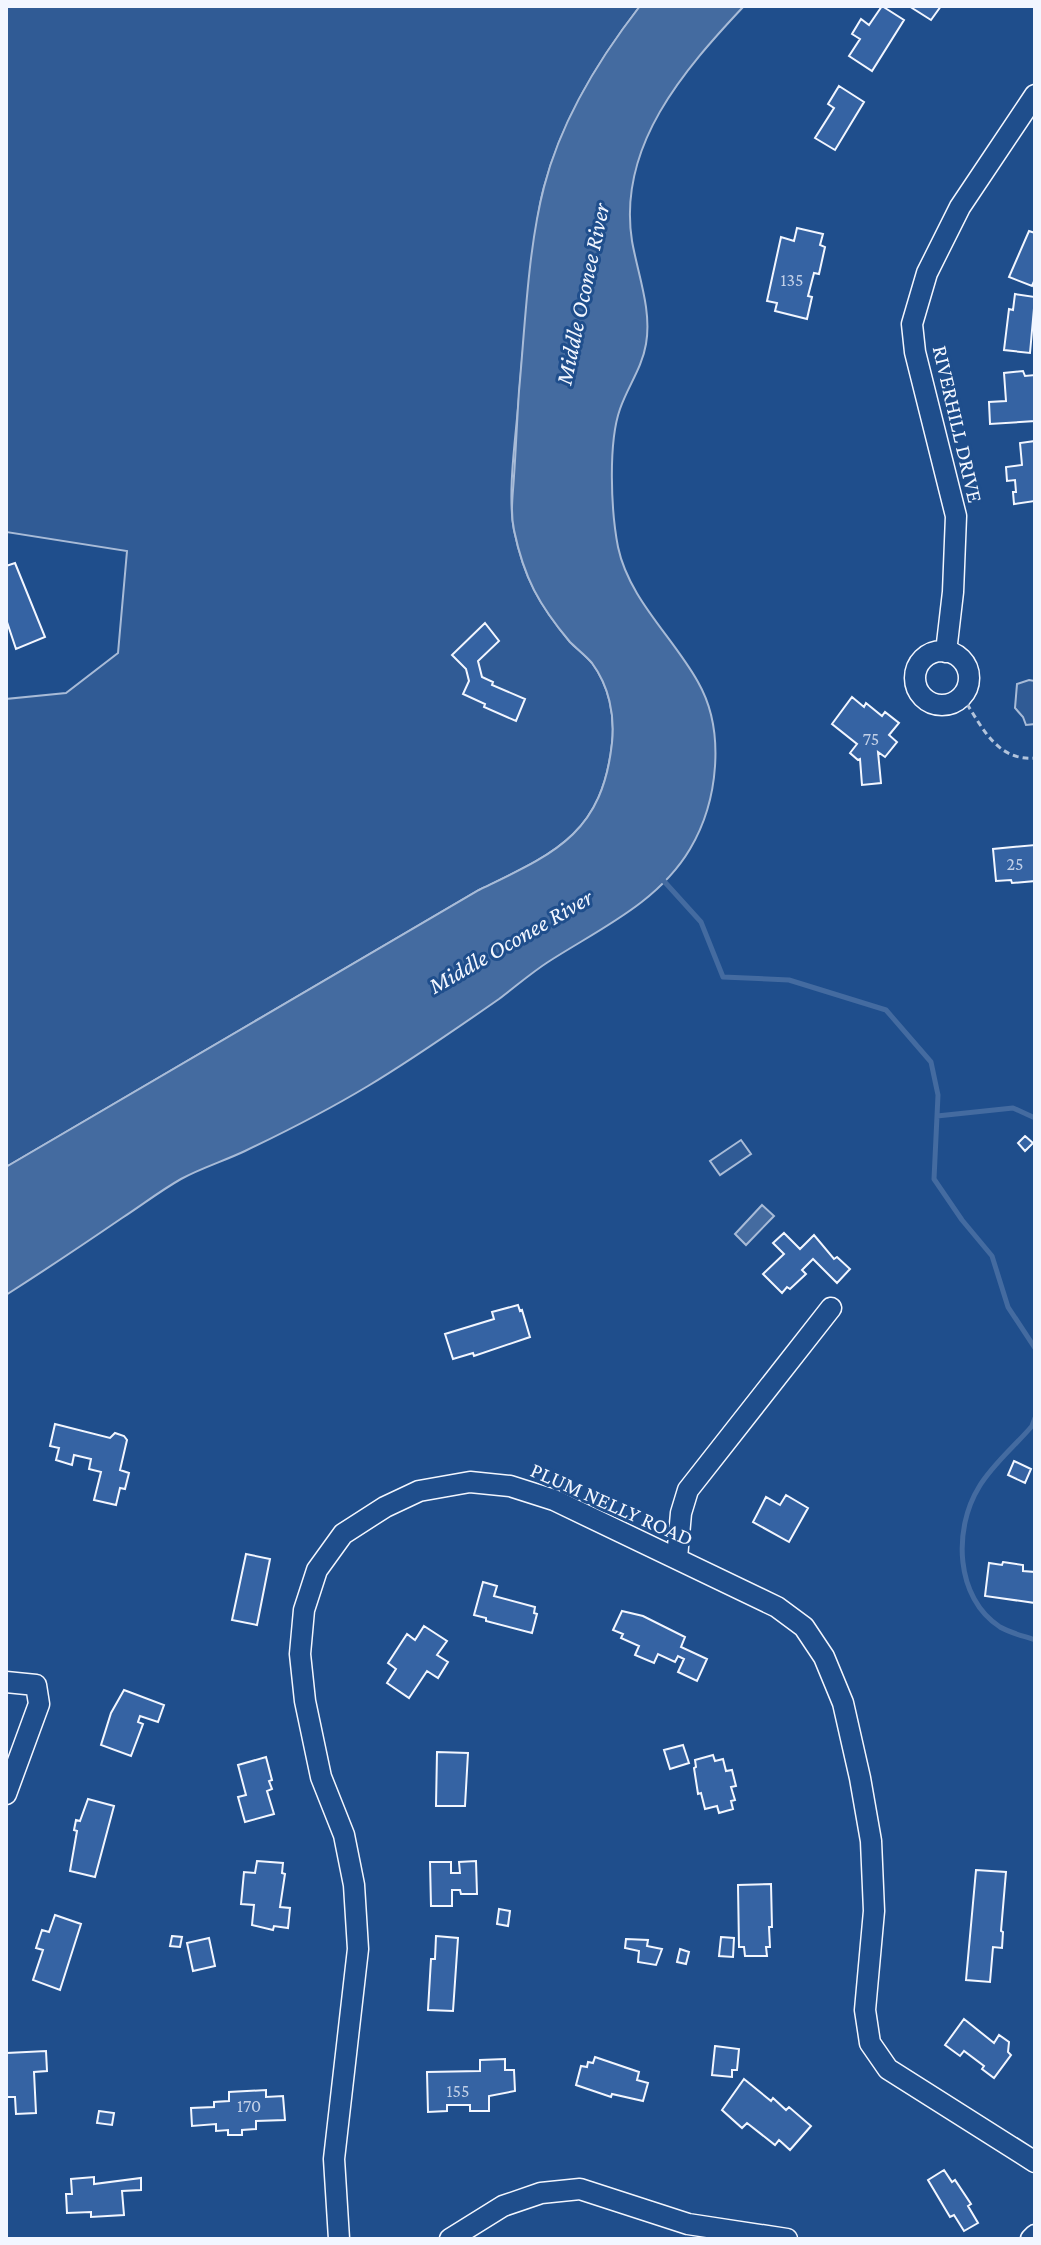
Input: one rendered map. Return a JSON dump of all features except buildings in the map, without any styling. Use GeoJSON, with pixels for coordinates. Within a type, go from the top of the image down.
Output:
{"type":"FeatureCollection","features":[{"type":"Feature","properties":{"kind":"street","name":"RIVERHILL DRIVE"},"geometry":{"type":"LineString","coordinates":[[946,652],[956,560],[956,516],[917,363],[912,324],[927,273],[960,207],[1035,95]]}},
{"type":"Feature","properties":{"kind":"street"},"geometry":{"type":"LineString","coordinates":[[677,1558],[681,1513],[688,1490],[831,1308]]}},
{"type":"Feature","properties":{"kind":"street","name":"PLUM NELLY ROAD"},"geometry":{"type":"LineString","coordinates":[[339,2239],[334,2159],[358,1949],[354,1885],[344,1835],[321,1777],[305,1701],[300,1654],[304,1610],[317,1570],[343,1534],[385,1507],[419,1491],[463,1482],[510,1486],[554,1500],[777,1607],[804,1627],[824,1657],[843,1703],[871,1841],[874,1911],[865,2010],[870,2043],[888,2069],[1035,2162]]}},
{"type":"Feature","properties":{"kind":"street"},"geometry":{"type":"LineString","coordinates":[[6,1682],[36,1685],[39,1704],[6,1794]]}},
{"type":"Feature","properties":{"kind":"street"},"geometry":{"type":"LineString","coordinates":[[450,2239],[503,2206],[541,2193],[580,2189],[688,2224],[787,2239]]}},
{"type":"Feature","properties":{"kind":"path"},"geometry":{"type":"LineString","coordinates":[[967,704],[990,740],[1001,750],[1021,758],[1035,758]]}},
{"type":"Feature","properties":{"kind":"shaded area"},"geometry":{"type":"Polygon","coordinates":[[[6,6],[640,6],[583,92],[561,138],[544,187],[528,298],[512,482],[514,530],[528,577],[550,616],[598,672],[610,701],[612,743],[597,800],[570,838],[551,852],[479,890],[6,1167],[6,699],[66,693],[118,653],[127,551],[6,532],[6,6]]]}},
{"type":"Feature","properties":{"kind":"shaded area"},"geometry":{"type":"Polygon","coordinates":[[[1035,681],[1035,724],[1026,725],[1015,708],[1017,684],[1035,681]]]}},
{"type":"Feature","properties":{"kind":"shaded area"},"geometry":{"type":"Polygon","coordinates":[[[741,1140],[751,1154],[720,1175],[710,1161],[741,1140]]]}},
{"type":"Feature","properties":{"kind":"water","name":"Middle Oconee River"},"geometry":{"type":"Polygon","coordinates":[[[640,6],[744,6],[678,83],[645,142],[635,173],[630,206],[632,241],[646,305],[646,344],[620,409],[612,458],[614,515],[624,566],[642,601],[698,682],[712,722],[715,766],[700,830],[677,868],[644,900],[542,966],[434,1044],[323,1112],[181,1179],[6,1295],[6,1167],[479,890],[551,852],[570,838],[597,800],[612,743],[610,701],[592,663],[559,629],[534,590],[518,547],[512,503],[528,288],[544,187],[560,138],[583,92],[640,6]]]}},
{"type":"Feature","properties":{"kind":"water"},"geometry":{"type":"Polygon","coordinates":[[[762,1205],[774,1216],[746,1245],[735,1234],[762,1205]]]}},
{"type":"Feature","properties":{"kind":"waterway"},"geometry":{"type":"LineString","coordinates":[[662,879],[701,922],[723,977],[789,980],[886,1010],[931,1062],[938,1095],[934,1179],[992,1256],[1008,1307],[1035,1348]]}},
{"type":"Feature","properties":{"kind":"waterway"},"geometry":{"type":"LineString","coordinates":[[937,1116],[1013,1108],[1035,1118]]}},
{"type":"Feature","properties":{"kind":"waterway"},"geometry":{"type":"LineString","coordinates":[[1035,1418],[1032,1426],[979,1487],[965,1523],[962,1542],[967,1581],[974,1599],[985,1614],[1000,1627],[1035,1640]]}}]}
